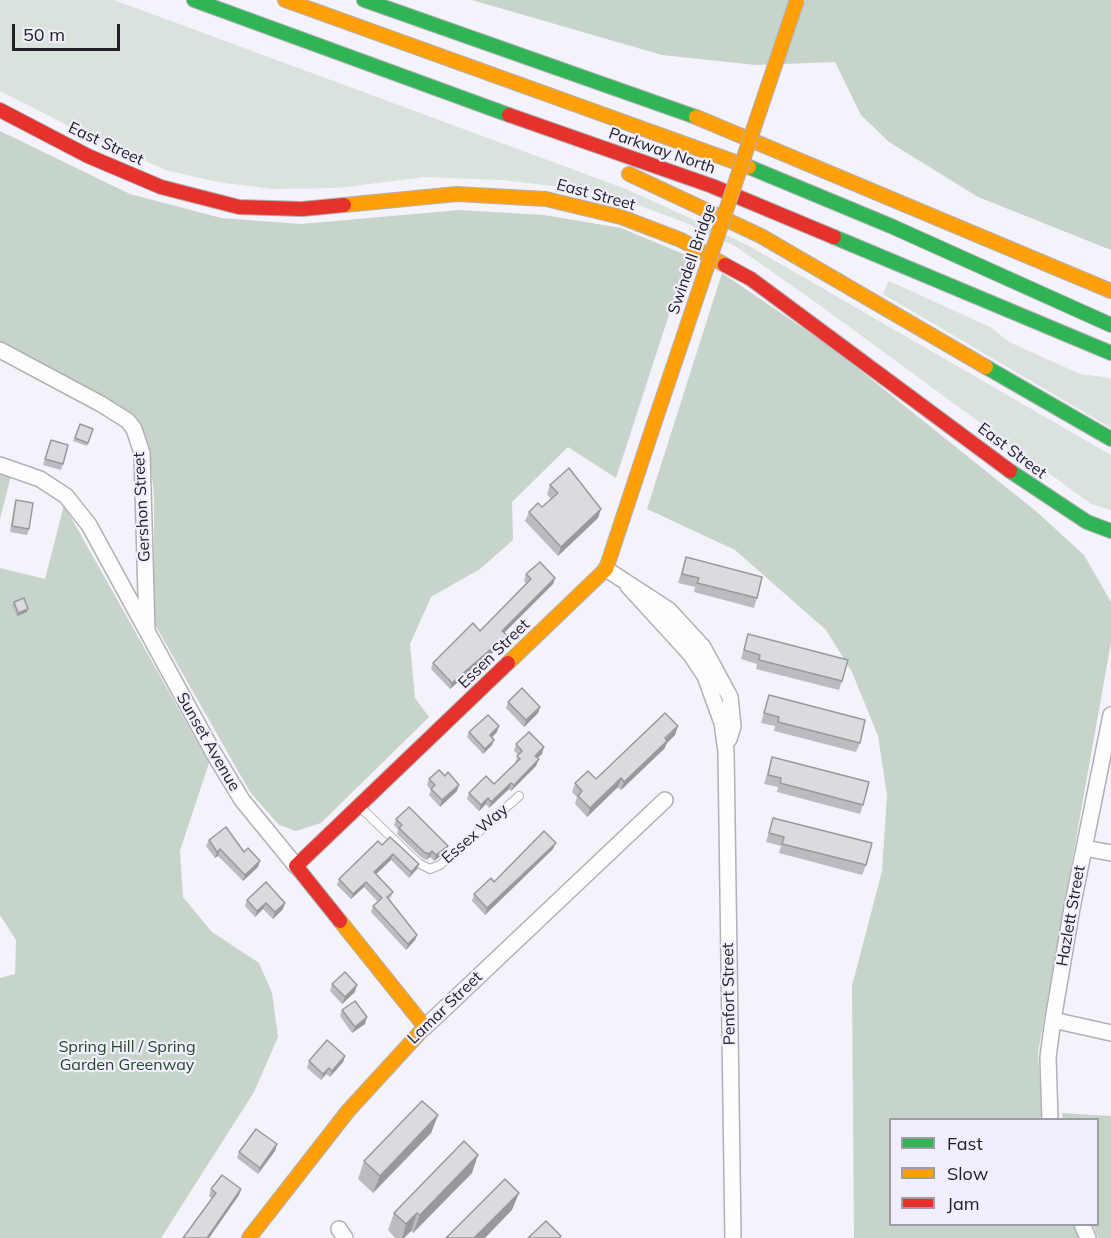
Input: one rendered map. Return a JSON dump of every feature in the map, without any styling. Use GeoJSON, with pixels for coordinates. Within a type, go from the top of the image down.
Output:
{"type":"FeatureCollection","features":[{"type":"Feature","properties":{"kind":"main road","name":"Parkway North"},"geometry":{"type":"LineString","coordinates":[[194,0],[466,100],[712,186],[1111,353]]}},
{"type":"Feature","properties":{"kind":"main road"},"geometry":{"type":"LineString","coordinates":[[285,0],[719,155],[891,226],[1111,325]]}},
{"type":"Feature","properties":{"kind":"main road"},"geometry":{"type":"LineString","coordinates":[[363,0],[689,114],[1111,291]]}},
{"type":"Feature","properties":{"kind":"main road","name":"Swindell Bridge"},"geometry":{"type":"LineString","coordinates":[[653,427],[797,0]]}},
{"type":"Feature","properties":{"kind":"main road"},"geometry":{"type":"LineString","coordinates":[[466,100],[488,121],[594,160]]}},
{"type":"Feature","properties":{"kind":"main road","name":"East Street"},"geometry":{"type":"LineString","coordinates":[[0,110],[88,156],[160,187],[239,207],[302,209],[457,194],[546,199],[621,217],[651,228],[681,240],[752,279],[1041,494],[1087,522],[1111,531]]}},
{"type":"Feature","properties":{"kind":"main road"},"geometry":{"type":"LineString","coordinates":[[616,168],[761,236],[1111,439]]}},
{"type":"Feature","properties":{"kind":"main road","name":"Essen Street"},"geometry":{"type":"LineString","coordinates":[[296,866],[606,569],[653,427]]}},
{"type":"Feature","properties":{"kind":"main road","name":"Sunset Avenue"},"geometry":{"type":"LineString","coordinates":[[296,866],[424,1027]]}},
{"type":"Feature","properties":{"kind":"main road","name":"Lamar Street"},"geometry":{"type":"LineString","coordinates":[[249,1238],[348,1111],[424,1027]]}},
{"type":"Feature","properties":{"kind":"street","name":"Gershon Street"},"geometry":{"type":"LineString","coordinates":[[0,350],[101,404],[128,421],[134,429],[142,453],[147,634]]}},
{"type":"Feature","properties":{"kind":"street","name":"Sunset Avenue"},"geometry":{"type":"LineString","coordinates":[[0,465],[40,479],[66,496],[89,525],[147,634],[242,800],[296,866]]}},
{"type":"Feature","properties":{"kind":"street","name":"Penfort Street"},"geometry":{"type":"LineString","coordinates":[[606,569],[628,586],[691,655],[705,676],[716,700],[726,751],[733,1238]]}},
{"type":"Feature","properties":{"kind":"street","name":"Hazlett Street"},"geometry":{"type":"LineString","coordinates":[[1050,1118],[1048,1057],[1053,1020],[1083,848],[1111,715]]}},
{"type":"Feature","properties":{"kind":"street","name":"Lamar Street"},"geometry":{"type":"LineString","coordinates":[[424,1027],[665,800]]}},
{"type":"Feature","properties":{"kind":"street"},"geometry":{"type":"LineString","coordinates":[[1083,848],[1111,854]]}},
{"type":"Feature","properties":{"kind":"street"},"geometry":{"type":"LineString","coordinates":[[1053,1020],[1111,1034]]}},
{"type":"Feature","properties":{"kind":"lane","name":"Essex Way"},"geometry":{"type":"LineString","coordinates":[[358,805],[418,863],[430,869],[440,865],[519,796]]}},
{"type":"Feature","properties":{"kind":"shaded area"},"geometry":{"type":"Polygon","coordinates":[[[0,0],[114,0],[626,189],[701,223],[751,247],[1111,455],[1111,510],[1091,504],[814,301],[735,246],[686,223],[619,198],[571,188],[502,180],[424,177],[338,188],[273,189],[217,182],[166,170],[92,138],[0,91],[0,0]]]}},
{"type":"Feature","properties":{"kind":"shaded area"},"geometry":{"type":"Polygon","coordinates":[[[889,281],[992,328],[1009,342],[1080,374],[1111,378],[1111,428],[883,294],[889,281]]]}},
{"type":"Feature","properties":{"kind":"green space"},"geometry":{"type":"Polygon","coordinates":[[[472,0],[1111,0],[1111,250],[978,197],[889,142],[861,115],[835,62],[756,65],[662,55],[472,0]]]}},
{"type":"Feature","properties":{"kind":"green space"},"geometry":{"type":"Polygon","coordinates":[[[0,131],[130,194],[221,218],[301,224],[460,210],[544,215],[621,228],[688,256],[616,478],[568,447],[512,502],[513,540],[480,569],[431,597],[410,644],[415,698],[429,717],[321,823],[296,831],[279,825],[250,792],[154,623],[154,497],[149,445],[138,419],[0,343],[0,131]]]}},
{"type":"Feature","properties":{"kind":"green space"},"geometry":{"type":"Polygon","coordinates":[[[722,273],[831,347],[1037,512],[1084,555],[1111,602],[1111,642],[1038,1053],[1043,1118],[889,1118],[889,1226],[1076,1226],[1082,1238],[854,1238],[852,986],[882,871],[887,795],[878,736],[852,672],[826,630],[735,550],[647,509],[722,273]]]}},
{"type":"Feature","properties":{"kind":"green space"},"geometry":{"type":"Polygon","coordinates":[[[0,473],[11,476],[0,519],[0,473]]]}},
{"type":"Feature","properties":{"kind":"green space","name":"Spring Hill / Spring Garden Greenway"},"geometry":{"type":"Polygon","coordinates":[[[64,505],[209,763],[180,851],[183,897],[212,932],[259,963],[272,993],[278,1037],[254,1092],[161,1238],[0,1238],[0,978],[15,974],[16,940],[0,915],[0,568],[45,579],[64,505]]]}},
{"type":"Feature","properties":{"kind":"green space"},"geometry":{"type":"Polygon","coordinates":[[[1062,1113],[1111,1116],[1111,1238],[1098,1238],[1093,1226],[1099,1226],[1099,1118],[1063,1118],[1062,1113]]]}},
{"type":"Feature","properties":{"kind":"building"},"geometry":{"type":"Polygon","coordinates":[[[80,424],[93,429],[88,443],[75,438],[80,424]]]}},
{"type":"Feature","properties":{"kind":"building"},"geometry":{"type":"Polygon","coordinates":[[[51,440],[68,445],[63,464],[45,459],[51,440]]]}},
{"type":"Feature","properties":{"kind":"building"},"geometry":{"type":"Polygon","coordinates":[[[569,468],[601,509],[561,547],[529,512],[538,503],[542,507],[558,493],[550,485],[569,468]]]}},
{"type":"Feature","properties":{"kind":"building"},"geometry":{"type":"Polygon","coordinates":[[[16,500],[33,503],[29,529],[12,526],[16,500]]]}},
{"type":"Feature","properties":{"kind":"building"},"geometry":{"type":"Polygon","coordinates":[[[686,557],[762,577],[757,598],[697,583],[699,578],[682,574],[686,557]]]}},
{"type":"Feature","properties":{"kind":"building"},"geometry":{"type":"Polygon","coordinates":[[[540,562],[555,578],[502,631],[507,635],[452,683],[433,663],[473,623],[480,631],[531,579],[526,574],[540,562]]]}},
{"type":"Feature","properties":{"kind":"building"},"geometry":{"type":"Polygon","coordinates":[[[24,598],[28,609],[18,613],[14,602],[24,598]]]}},
{"type":"Feature","properties":{"kind":"building"},"geometry":{"type":"Polygon","coordinates":[[[748,634],[848,660],[842,681],[759,660],[760,655],[744,650],[748,634]]]}},
{"type":"Feature","properties":{"kind":"building"},"geometry":{"type":"Polygon","coordinates":[[[522,688],[540,707],[526,720],[508,702],[522,688]]]}},
{"type":"Feature","properties":{"kind":"building"},"geometry":{"type":"Polygon","coordinates":[[[769,695],[865,720],[860,743],[778,722],[779,717],[764,713],[769,695]]]}},
{"type":"Feature","properties":{"kind":"building"},"geometry":{"type":"Polygon","coordinates":[[[665,713],[678,726],[665,738],[667,741],[624,782],[621,778],[590,808],[578,796],[582,791],[575,783],[588,771],[596,779],[665,713]]]}},
{"type":"Feature","properties":{"kind":"building"},"geometry":{"type":"Polygon","coordinates":[[[488,715],[499,726],[490,735],[494,740],[485,749],[469,732],[488,715]]]}},
{"type":"Feature","properties":{"kind":"building"},"geometry":{"type":"Polygon","coordinates":[[[529,732],[544,747],[535,756],[539,759],[514,785],[511,783],[491,802],[488,798],[481,805],[469,793],[486,776],[494,784],[520,759],[517,756],[522,751],[516,744],[529,732]]]}},
{"type":"Feature","properties":{"kind":"building"},"geometry":{"type":"Polygon","coordinates":[[[772,757],[869,782],[863,805],[780,783],[781,778],[768,775],[772,757]]]}},
{"type":"Feature","properties":{"kind":"building"},"geometry":{"type":"Polygon","coordinates":[[[439,770],[445,776],[448,772],[459,785],[442,800],[431,789],[435,785],[429,779],[439,770]]]}},
{"type":"Feature","properties":{"kind":"building"},"geometry":{"type":"Polygon","coordinates":[[[409,807],[448,846],[436,855],[432,851],[429,854],[399,828],[402,825],[396,819],[409,807]]]}},
{"type":"Feature","properties":{"kind":"building"},"geometry":{"type":"Polygon","coordinates":[[[773,818],[872,843],[866,865],[782,844],[784,837],[769,833],[773,818]]]}},
{"type":"Feature","properties":{"kind":"building"},"geometry":{"type":"Polygon","coordinates":[[[226,827],[244,852],[248,848],[260,861],[245,875],[220,849],[217,852],[209,840],[226,827]]]}},
{"type":"Feature","properties":{"kind":"building"},"geometry":{"type":"Polygon","coordinates":[[[544,831],[556,843],[487,908],[474,894],[491,878],[494,882],[544,831]]]}},
{"type":"Feature","properties":{"kind":"building"},"geometry":{"type":"Polygon","coordinates":[[[390,837],[419,864],[411,872],[393,854],[374,872],[393,892],[387,897],[417,935],[408,944],[373,906],[382,898],[366,882],[353,894],[339,879],[378,841],[382,845],[390,837]]]}},
{"type":"Feature","properties":{"kind":"building"},"geometry":{"type":"Polygon","coordinates":[[[266,882],[285,903],[275,912],[266,903],[257,911],[247,900],[266,882]]]}},
{"type":"Feature","properties":{"kind":"building"},"geometry":{"type":"Polygon","coordinates":[[[345,972],[357,985],[345,997],[332,984],[345,972]]]}},
{"type":"Feature","properties":{"kind":"building"},"geometry":{"type":"Polygon","coordinates":[[[355,1001],[367,1017],[355,1027],[342,1010],[355,1001]]]}},
{"type":"Feature","properties":{"kind":"building"},"geometry":{"type":"Polygon","coordinates":[[[327,1040],[345,1056],[332,1071],[329,1068],[323,1074],[309,1061],[327,1040]]]}},
{"type":"Feature","properties":{"kind":"building"},"geometry":{"type":"Polygon","coordinates":[[[422,1101],[438,1115],[380,1176],[364,1161],[422,1101]]]}},
{"type":"Feature","properties":{"kind":"building"},"geometry":{"type":"Polygon","coordinates":[[[256,1129],[277,1144],[260,1168],[239,1152],[256,1129]]]}},
{"type":"Feature","properties":{"kind":"building"},"geometry":{"type":"Polygon","coordinates":[[[464,1141],[478,1155],[420,1215],[417,1213],[406,1224],[394,1213],[464,1141]]]}},
{"type":"Feature","properties":{"kind":"building"},"geometry":{"type":"Polygon","coordinates":[[[222,1175],[241,1189],[207,1238],[183,1238],[216,1193],[211,1189],[222,1175]]]}},
{"type":"Feature","properties":{"kind":"building"},"geometry":{"type":"Polygon","coordinates":[[[505,1179],[519,1193],[474,1238],[446,1238],[505,1179]]]}},
{"type":"Feature","properties":{"kind":"building"},"geometry":{"type":"Polygon","coordinates":[[[546,1221],[561,1236],[559,1238],[528,1238],[546,1221]]]}},
{"type":"Feature","properties":{"kind":"traffic: fast"},"geometry":{"type":"LineString","coordinates":[[194,0],[509,115]]}},
{"type":"Feature","properties":{"kind":"traffic: fast"},"geometry":{"type":"LineString","coordinates":[[364,0],[696,117]]}},
{"type":"Feature","properties":{"kind":"traffic: fast"},"geometry":{"type":"LineString","coordinates":[[749,167],[891,226],[1111,325]]}},
{"type":"Feature","properties":{"kind":"traffic: fast"},"geometry":{"type":"LineString","coordinates":[[834,237],[1111,353]]}},
{"type":"Feature","properties":{"kind":"traffic: fast"},"geometry":{"type":"LineString","coordinates":[[986,367],[1111,439]]}},
{"type":"Feature","properties":{"kind":"traffic: fast"},"geometry":{"type":"LineString","coordinates":[[1010,471],[1087,522],[1111,531]]}},
{"type":"Feature","properties":{"kind":"traffic: slow"},"geometry":{"type":"LineString","coordinates":[[285,0],[749,167]]}},
{"type":"Feature","properties":{"kind":"traffic: slow"},"geometry":{"type":"LineString","coordinates":[[653,427],[797,0]]}},
{"type":"Feature","properties":{"kind":"traffic: slow"},"geometry":{"type":"LineString","coordinates":[[696,117],[1111,291]]}},
{"type":"Feature","properties":{"kind":"traffic: slow"},"geometry":{"type":"LineString","coordinates":[[629,174],[761,236],[986,367]]}},
{"type":"Feature","properties":{"kind":"traffic: slow"},"geometry":{"type":"LineString","coordinates":[[344,205],[457,194],[546,199],[621,217],[681,240],[725,265]]}},
{"type":"Feature","properties":{"kind":"traffic: slow"},"geometry":{"type":"LineString","coordinates":[[508,663],[606,569],[653,427]]}},
{"type":"Feature","properties":{"kind":"traffic: slow"},"geometry":{"type":"LineString","coordinates":[[249,1238],[348,1111],[425,1027],[340,921]]}},
{"type":"Feature","properties":{"kind":"traffic: jam"},"geometry":{"type":"LineString","coordinates":[[0,110],[88,156],[161,187],[239,207],[302,209],[344,205]]}},
{"type":"Feature","properties":{"kind":"traffic: jam"},"geometry":{"type":"LineString","coordinates":[[509,115],[712,186],[834,237]]}},
{"type":"Feature","properties":{"kind":"traffic: jam"},"geometry":{"type":"LineString","coordinates":[[725,265],[751,279],[1010,471]]}},
{"type":"Feature","properties":{"kind":"traffic: jam"},"geometry":{"type":"LineString","coordinates":[[340,921],[296,866],[508,663]]}}]}
